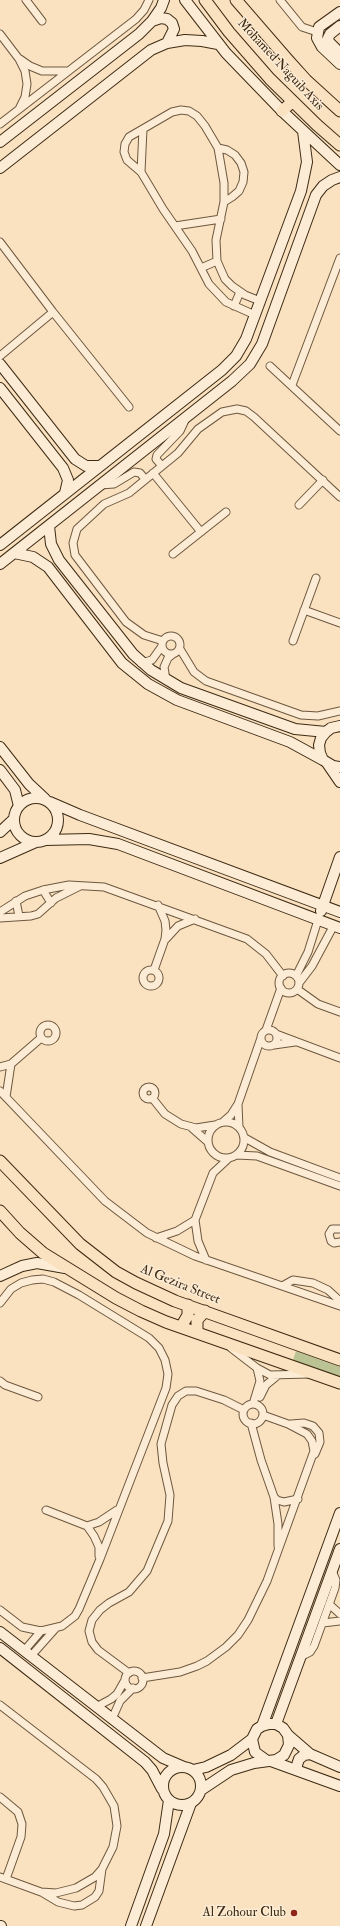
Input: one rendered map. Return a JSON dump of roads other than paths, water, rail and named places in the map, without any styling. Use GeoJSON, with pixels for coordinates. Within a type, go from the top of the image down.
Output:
{"type":"FeatureCollection","features":[{"type":"Feature","properties":{"kind":"main road","name":"Mohamed Naguib Axis"},"geometry":{"type":"LineString","coordinates":[[205,0],[249,56],[292,102],[340,144]]}},
{"type":"Feature","properties":{"kind":"main road","name":"Mohamed Naguib Axis"},"geometry":{"type":"LineString","coordinates":[[236,0],[270,42],[340,111]]}},
{"type":"Feature","properties":{"kind":"main road"},"geometry":{"type":"LineString","coordinates":[[282,111],[292,102]]}},
{"type":"Feature","properties":{"kind":"main road","name":"Al Gezira Street"},"geometry":{"type":"LineString","coordinates":[[0,1161],[62,1227],[98,1258],[136,1283],[157,1294],[340,1360]]}},
{"type":"Feature","properties":{"kind":"main road"},"geometry":{"type":"LineString","coordinates":[[0,1211],[32,1243],[69,1269],[116,1298],[141,1311],[181,1327],[340,1383]]}},
{"type":"Feature","properties":{"kind":"main road"},"geometry":{"type":"LineString","coordinates":[[181,1327],[188,1315],[188,1305]]}},
{"type":"Feature","properties":{"kind":"main road"},"geometry":{"type":"LineString","coordinates":[[197,1332],[197,1320],[205,1311]]}},
{"type":"Feature","properties":{"kind":"street"},"geometry":{"type":"LineString","coordinates":[[26,0],[42,21]]}},
{"type":"Feature","properties":{"kind":"street"},"geometry":{"type":"LineString","coordinates":[[0,124],[136,19],[144,10],[149,0]]}},
{"type":"Feature","properties":{"kind":"street"},"geometry":{"type":"LineString","coordinates":[[0,142],[139,34],[152,21],[161,8],[164,0]]}},
{"type":"Feature","properties":{"kind":"street"},"geometry":{"type":"LineString","coordinates":[[185,0],[218,44],[303,132],[340,165]]}},
{"type":"Feature","properties":{"kind":"street"},"geometry":{"type":"LineString","coordinates":[[280,0],[302,27],[317,32]]}},
{"type":"Feature","properties":{"kind":"street"},"geometry":{"type":"LineString","coordinates":[[340,12],[323,24],[317,32],[318,43],[340,64]]}},
{"type":"Feature","properties":{"kind":"street"},"geometry":{"type":"LineString","coordinates":[[152,21],[161,18],[167,19],[172,23],[174,29],[167,43]]}},
{"type":"Feature","properties":{"kind":"street"},"geometry":{"type":"LineString","coordinates":[[340,26],[330,34],[328,38],[329,42],[340,53]]}},
{"type":"Feature","properties":{"kind":"street"},"geometry":{"type":"LineString","coordinates":[[0,34],[19,59],[25,71],[27,84],[25,97],[19,109]]}},
{"type":"Feature","properties":{"kind":"street"},"geometry":{"type":"LineString","coordinates":[[0,168],[151,50],[167,43],[184,40],[218,44]]}},
{"type":"Feature","properties":{"kind":"street"},"geometry":{"type":"LineString","coordinates":[[19,59],[42,71],[68,71]]}},
{"type":"Feature","properties":{"kind":"street"},"geometry":{"type":"LineString","coordinates":[[255,315],[234,306],[214,290],[190,246],[163,209],[141,172],[127,160],[124,152],[125,144],[130,137],[172,112],[181,110],[189,111],[197,116],[205,126],[218,148],[223,171],[224,202],[216,240],[217,261],[225,279],[240,292],[260,301]]}},
{"type":"Feature","properties":{"kind":"street"},"geometry":{"type":"LineString","coordinates":[[141,172],[143,129]]}},
{"type":"Feature","properties":{"kind":"street"},"geometry":{"type":"LineString","coordinates":[[0,545],[229,363],[246,339],[305,177],[307,162],[303,132]]}},
{"type":"Feature","properties":{"kind":"street"},"geometry":{"type":"LineString","coordinates":[[218,148],[227,150],[235,155],[241,163],[244,172],[243,182],[239,191],[232,198],[224,202]]}},
{"type":"Feature","properties":{"kind":"street"},"geometry":{"type":"LineString","coordinates":[[0,564],[242,373],[256,354],[316,195],[323,186],[340,177]]}},
{"type":"Feature","properties":{"kind":"street"},"geometry":{"type":"LineString","coordinates":[[175,226],[221,219]]}},
{"type":"Feature","properties":{"kind":"street"},"geometry":{"type":"LineString","coordinates":[[0,242],[128,407]]}},
{"type":"Feature","properties":{"kind":"street"},"geometry":{"type":"LineString","coordinates":[[292,385],[340,258]]}},
{"type":"Feature","properties":{"kind":"street"},"geometry":{"type":"LineString","coordinates":[[201,268],[217,261]]}},
{"type":"Feature","properties":{"kind":"street"},"geometry":{"type":"LineString","coordinates":[[234,306],[240,292]]}},
{"type":"Feature","properties":{"kind":"street"},"geometry":{"type":"LineString","coordinates":[[0,356],[53,312]]}},
{"type":"Feature","properties":{"kind":"street"},"geometry":{"type":"LineString","coordinates":[[0,364],[75,459],[86,466],[100,466]]}},
{"type":"Feature","properties":{"kind":"street"},"geometry":{"type":"LineString","coordinates":[[270,366],[340,431]]}},
{"type":"Feature","properties":{"kind":"street"},"geometry":{"type":"LineString","coordinates":[[0,388],[63,468],[68,480],[65,493]]}},
{"type":"Feature","properties":{"kind":"street"},"geometry":{"type":"LineString","coordinates":[[173,654],[166,652],[163,644],[144,635],[126,622],[77,559],[73,547],[75,533],[84,521],[104,504],[125,495],[162,466],[181,450],[198,429],[222,412],[237,409],[254,417],[340,496]]}},
{"type":"Feature","properties":{"kind":"street"},"geometry":{"type":"LineString","coordinates":[[162,466],[156,459],[157,454],[180,431],[186,417]]}},
{"type":"Feature","properties":{"kind":"street"},"geometry":{"type":"LineString","coordinates":[[100,485],[114,484],[134,472],[140,473],[145,479]]}},
{"type":"Feature","properties":{"kind":"street"},"geometry":{"type":"LineString","coordinates":[[153,473],[201,532]]}},
{"type":"Feature","properties":{"kind":"street"},"geometry":{"type":"LineString","coordinates":[[300,505],[322,480]]}},
{"type":"Feature","properties":{"kind":"street"},"geometry":{"type":"LineString","coordinates":[[173,554],[226,512]]}},
{"type":"Feature","properties":{"kind":"street"},"geometry":{"type":"LineString","coordinates":[[49,526],[51,544],[59,560],[141,663],[181,688],[295,729],[326,732]]}},
{"type":"Feature","properties":{"kind":"street"},"geometry":{"type":"LineString","coordinates":[[14,553],[33,557],[48,567],[122,662],[148,684],[177,700],[290,742],[325,762],[340,767]]}},
{"type":"Feature","properties":{"kind":"street"},"geometry":{"type":"LineString","coordinates":[[293,641],[316,578]]}},
{"type":"Feature","properties":{"kind":"street"},"geometry":{"type":"LineString","coordinates":[[304,610],[340,623]]}},
{"type":"Feature","properties":{"kind":"street"},"geometry":{"type":"LineString","coordinates":[[141,663],[152,660],[169,636],[177,637],[181,644],[180,649],[194,672],[206,681],[301,716],[318,716],[340,711]]}},
{"type":"Feature","properties":{"kind":"street"},"geometry":{"type":"LineString","coordinates":[[166,680],[164,667],[168,658],[180,649]]}},
{"type":"Feature","properties":{"kind":"street"},"geometry":{"type":"LineString","coordinates":[[340,726],[332,728],[326,732],[321,738],[319,745],[320,753],[325,762],[340,782]]}},
{"type":"Feature","properties":{"kind":"street"},"geometry":{"type":"LineString","coordinates":[[0,748],[29,784],[58,812],[58,826],[51,837],[0,858]]}},
{"type":"Feature","properties":{"kind":"street"},"geometry":{"type":"LineString","coordinates":[[0,770],[15,790],[18,806],[14,819],[0,832]]}},
{"type":"Feature","properties":{"kind":"street"},"geometry":{"type":"LineString","coordinates":[[18,806],[30,798],[47,800],[80,815],[323,906],[340,910],[337,926],[298,986],[291,993],[284,991],[281,988]]}},
{"type":"Feature","properties":{"kind":"street"},"geometry":{"type":"LineString","coordinates":[[14,819],[18,832],[29,841],[89,839],[118,844],[337,926]]}},
{"type":"Feature","properties":{"kind":"street"},"geometry":{"type":"LineString","coordinates":[[340,857],[308,952],[296,976],[298,986],[318,1004],[340,1012]]}},
{"type":"Feature","properties":{"kind":"street"},"geometry":{"type":"LineString","coordinates":[[0,912],[16,901],[43,890],[69,885],[104,887],[158,905],[247,939],[257,945],[266,954],[283,976]]}},
{"type":"Feature","properties":{"kind":"street"},"geometry":{"type":"LineString","coordinates":[[0,918],[31,916],[38,914],[64,893],[82,885]]}},
{"type":"Feature","properties":{"kind":"street"},"geometry":{"type":"LineString","coordinates":[[43,890],[51,903]]}},
{"type":"Feature","properties":{"kind":"street"},"geometry":{"type":"LineString","coordinates":[[16,901],[18,916]]}},
{"type":"Feature","properties":{"kind":"street"},"geometry":{"type":"LineString","coordinates":[[154,970],[165,940],[165,921],[158,905]]}},
{"type":"Feature","properties":{"kind":"street"},"geometry":{"type":"LineString","coordinates":[[165,940],[178,926],[196,919]]}},
{"type":"Feature","properties":{"kind":"street"},"geometry":{"type":"LineString","coordinates":[[165,921],[178,926]]}},
{"type":"Feature","properties":{"kind":"street"},"geometry":{"type":"LineString","coordinates":[[153,1099],[158,1107],[172,1120],[190,1127],[203,1128],[223,1122],[231,1115],[238,1104],[260,1038],[266,1030],[281,988],[280,982],[283,976],[289,974],[296,976]]}},
{"type":"Feature","properties":{"kind":"street"},"geometry":{"type":"LineString","coordinates":[[266,1030],[273,1031],[276,1034],[340,1058]]}},
{"type":"Feature","properties":{"kind":"street"},"geometry":{"type":"LineString","coordinates":[[254,1059],[272,1045],[277,1038],[276,1034]]}},
{"type":"Feature","properties":{"kind":"street"},"geometry":{"type":"LineString","coordinates":[[0,1067],[11,1064],[41,1038]]}},
{"type":"Feature","properties":{"kind":"street"},"geometry":{"type":"LineString","coordinates":[[260,1038],[263,1044],[272,1045],[297,1042]]}},
{"type":"Feature","properties":{"kind":"street"},"geometry":{"type":"LineString","coordinates":[[6,1097],[11,1064]]}},
{"type":"Feature","properties":{"kind":"street"},"geometry":{"type":"LineString","coordinates":[[0,1091],[105,1202],[132,1224],[178,1249],[206,1260],[284,1285],[340,1306]]}},
{"type":"Feature","properties":{"kind":"street"},"geometry":{"type":"LineString","coordinates":[[238,1104],[239,1127],[245,1138],[270,1152],[340,1178]]}},
{"type":"Feature","properties":{"kind":"street"},"geometry":{"type":"LineString","coordinates":[[223,1122],[234,1124],[239,1127]]}},
{"type":"Feature","properties":{"kind":"street"},"geometry":{"type":"LineString","coordinates":[[208,1142],[211,1130],[215,1125]]}},
{"type":"Feature","properties":{"kind":"street"},"geometry":{"type":"LineString","coordinates":[[190,1127],[208,1142],[214,1154],[213,1173],[195,1220],[198,1241],[206,1260]]}},
{"type":"Feature","properties":{"kind":"street"},"geometry":{"type":"LineString","coordinates":[[237,1155],[244,1144],[245,1138]]}},
{"type":"Feature","properties":{"kind":"street"},"geometry":{"type":"LineString","coordinates":[[214,1154],[218,1157],[228,1159]]}},
{"type":"Feature","properties":{"kind":"street"},"geometry":{"type":"LineString","coordinates":[[213,1173],[228,1159],[237,1155],[257,1156],[340,1186]]}},
{"type":"Feature","properties":{"kind":"street"},"geometry":{"type":"LineString","coordinates":[[156,1238],[177,1231],[195,1220]]}},
{"type":"Feature","properties":{"kind":"street"},"geometry":{"type":"LineString","coordinates":[[340,1228],[332,1229],[329,1234],[331,1241],[340,1242]]}},
{"type":"Feature","properties":{"kind":"street"},"geometry":{"type":"LineString","coordinates":[[0,1276],[22,1266],[37,1263],[69,1269]]}},
{"type":"Feature","properties":{"kind":"street"},"geometry":{"type":"LineString","coordinates":[[0,1303],[11,1289],[21,1283],[32,1280],[54,1282],[79,1294],[149,1338],[159,1348],[165,1360],[168,1374],[166,1388],[100,1559],[79,1609],[69,1621],[54,1629],[28,1653]]}},
{"type":"Feature","properties":{"kind":"street"},"geometry":{"type":"LineString","coordinates":[[284,1285],[293,1280],[313,1283],[328,1290],[340,1301]]}},
{"type":"Feature","properties":{"kind":"street"},"geometry":{"type":"LineString","coordinates":[[219,1340],[257,1368],[270,1374],[277,1376],[314,1374]]}},
{"type":"Feature","properties":{"kind":"street"},"geometry":{"type":"LineString","coordinates":[[255,1404],[260,1381],[257,1368]]}},
{"type":"Feature","properties":{"kind":"street"},"geometry":{"type":"LineString","coordinates":[[277,1376],[266,1385],[255,1404],[247,1406],[244,1410],[244,1418],[251,1423],[261,1460],[274,1497],[278,1524],[278,1552]]}},
{"type":"Feature","properties":{"kind":"street"},"geometry":{"type":"LineString","coordinates":[[2,1384],[38,1397]]}},
{"type":"Feature","properties":{"kind":"street"},"geometry":{"type":"LineString","coordinates":[[133,1688],[127,1686],[127,1676],[98,1650],[92,1642],[90,1631],[92,1620],[100,1610],[128,1592],[147,1572],[168,1521],[170,1495],[163,1463],[161,1444],[172,1405],[178,1396],[186,1391],[196,1391],[224,1400],[244,1410]]}},
{"type":"Feature","properties":{"kind":"street"},"geometry":{"type":"LineString","coordinates":[[251,1423],[259,1422],[263,1415],[262,1409],[255,1404]]}},
{"type":"Feature","properties":{"kind":"street"},"geometry":{"type":"LineString","coordinates":[[142,1678],[180,1672],[197,1666],[207,1661],[226,1647],[248,1620],[267,1581],[298,1500],[314,1450],[310,1438],[299,1429],[263,1415]]}},
{"type":"Feature","properties":{"kind":"street"},"geometry":{"type":"LineString","coordinates":[[274,1497],[277,1500],[284,1502],[298,1500]]}},
{"type":"Feature","properties":{"kind":"street"},"geometry":{"type":"LineString","coordinates":[[87,1526],[99,1522],[119,1508]]}},
{"type":"Feature","properties":{"kind":"street"},"geometry":{"type":"LineString","coordinates":[[46,1510],[87,1526],[99,1547],[100,1559]]}},
{"type":"Feature","properties":{"kind":"street"},"geometry":{"type":"LineString","coordinates":[[262,1726],[340,1513]]}},
{"type":"Feature","properties":{"kind":"street"},"geometry":{"type":"LineString","coordinates":[[276,1724],[340,1549]]}},
{"type":"Feature","properties":{"kind":"street"},"geometry":{"type":"LineString","coordinates":[[302,1656],[310,1652],[314,1646],[323,1623],[336,1583],[332,1570]]}},
{"type":"Feature","properties":{"kind":"street"},"geometry":{"type":"LineString","coordinates":[[329,1604],[340,1614]]}},
{"type":"Feature","properties":{"kind":"street"},"geometry":{"type":"LineString","coordinates":[[0,1610],[22,1627],[41,1631],[54,1629]]}},
{"type":"Feature","properties":{"kind":"street"},"geometry":{"type":"LineString","coordinates":[[323,1623],[340,1620]]}},
{"type":"Feature","properties":{"kind":"street"},"geometry":{"type":"LineString","coordinates":[[28,1653],[41,1631]]}},
{"type":"Feature","properties":{"kind":"street"},"geometry":{"type":"LineString","coordinates":[[0,1632],[160,1756],[173,1763],[188,1768],[200,1779],[201,1790]]}},
{"type":"Feature","properties":{"kind":"street"},"geometry":{"type":"LineString","coordinates":[[0,1648],[150,1768],[168,1800],[177,1805],[191,1803],[196,1800],[201,1790],[231,1770],[281,1758],[289,1746],[288,1735]]}},
{"type":"Feature","properties":{"kind":"street"},"geometry":{"type":"LineString","coordinates":[[96,1707],[117,1694],[127,1676],[137,1672],[142,1678]]}},
{"type":"Feature","properties":{"kind":"street"},"geometry":{"type":"LineString","coordinates":[[112,1719],[120,1701],[133,1688],[140,1686],[142,1678]]}},
{"type":"Feature","properties":{"kind":"street"},"geometry":{"type":"LineString","coordinates":[[0,1705],[96,1779],[109,1796],[116,1816],[116,1837],[110,1857],[102,1869],[94,1877],[76,1888],[56,1893],[41,1892]]}},
{"type":"Feature","properties":{"kind":"street"},"geometry":{"type":"LineString","coordinates":[[269,1707],[275,1712],[281,1712]]}},
{"type":"Feature","properties":{"kind":"street"},"geometry":{"type":"LineString","coordinates":[[162,1789],[165,1776],[170,1770],[188,1768],[225,1758],[252,1739],[257,1729],[269,1724],[276,1724],[283,1728],[288,1735],[310,1754],[340,1767]]}},
{"type":"Feature","properties":{"kind":"street"},"geometry":{"type":"LineString","coordinates":[[252,1739],[255,1752],[268,1761],[340,1786]]}},
{"type":"Feature","properties":{"kind":"street"},"geometry":{"type":"LineString","coordinates":[[297,1770],[299,1759],[304,1755],[310,1754]]}},
{"type":"Feature","properties":{"kind":"street"},"geometry":{"type":"LineString","coordinates":[[150,1768],[158,1763],[160,1756]]}},
{"type":"Feature","properties":{"kind":"street"},"geometry":{"type":"LineString","coordinates":[[0,1797],[18,1812],[22,1824],[21,1837],[3,1878],[41,1892],[58,1902],[74,1906],[82,1905],[94,1897],[99,1891],[102,1869]]}},
{"type":"Feature","properties":{"kind":"street"},"geometry":{"type":"LineString","coordinates":[[131,1926],[164,1834],[168,1800]]}},
{"type":"Feature","properties":{"kind":"street"},"geometry":{"type":"LineString","coordinates":[[146,1926],[191,1803]]}},
{"type":"Feature","properties":{"kind":"street"},"geometry":{"type":"LineString","coordinates":[[166,1823],[176,1822],[183,1826]]}},
{"type":"Feature","properties":{"kind":"place","name":"Al Zohour Club"},"geometry":{"type":"Point","coordinates":[294,1913]}}]}
